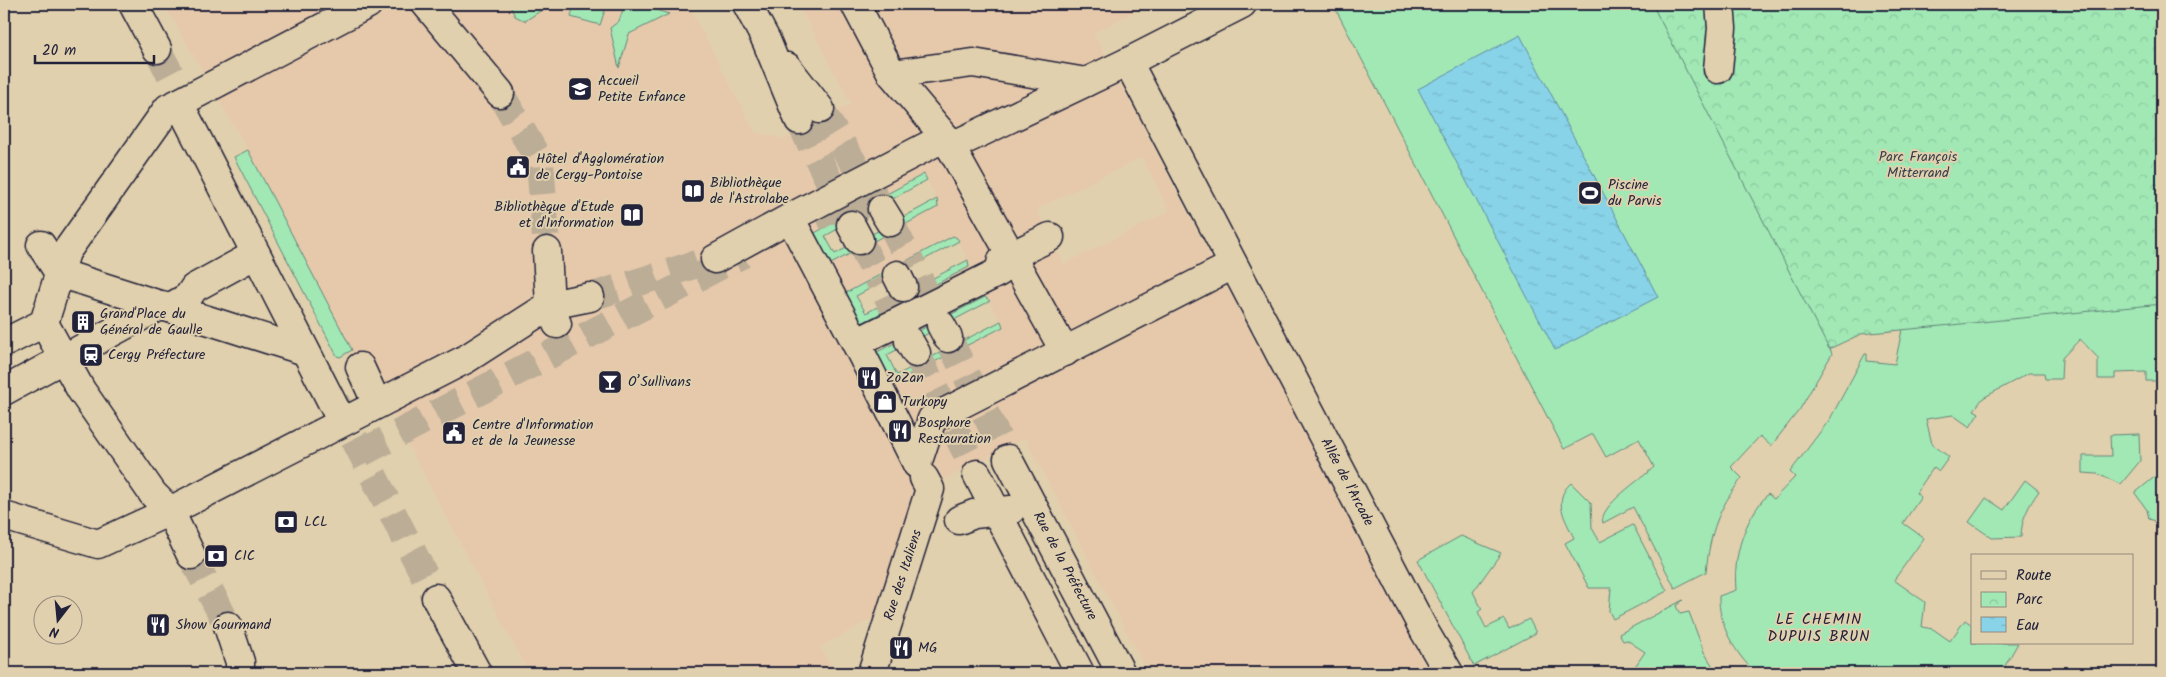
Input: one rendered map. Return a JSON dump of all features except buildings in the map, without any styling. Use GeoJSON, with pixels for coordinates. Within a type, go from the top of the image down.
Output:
{"type":"FeatureCollection","features":[{"type":"Feature","properties":{"kind":"street"},"geometry":{"type":"LineString","coordinates":[[133,4],[157,49]]}},
{"type":"Feature","properties":{"kind":"street"},"geometry":{"type":"LineString","coordinates":[[4,343],[44,323],[66,252],[168,108],[368,4]]}},
{"type":"Feature","properties":{"kind":"street"},"geometry":{"type":"LineString","coordinates":[[426,4],[500,93]]}},
{"type":"Feature","properties":{"kind":"street"},"geometry":{"type":"LineString","coordinates":[[747,4],[809,115]]}},
{"type":"Feature","properties":{"kind":"street"},"geometry":{"type":"LineString","coordinates":[[855,4],[892,74],[948,142],[1065,352]]}},
{"type":"Feature","properties":{"kind":"street"},"geometry":{"type":"LineString","coordinates":[[715,258],[790,218],[948,142],[1086,82],[1242,4]]}},
{"type":"Feature","properties":{"kind":"street"},"geometry":{"type":"LineString","coordinates":[[1718,69],[1722,28],[1720,4]]}},
{"type":"Feature","properties":{"kind":"street","name":"Allée de l'Arcade"},"geometry":{"type":"LineString","coordinates":[[1128,62],[1425,632],[1449,673]]}},
{"type":"Feature","properties":{"kind":"street"},"geometry":{"type":"LineString","coordinates":[[892,74],[972,63],[1086,82]]}},
{"type":"Feature","properties":{"kind":"street"},"geometry":{"type":"LineString","coordinates":[[179,103],[342,422]]}},
{"type":"Feature","properties":{"kind":"street"},"geometry":{"type":"LineString","coordinates":[[790,218],[917,464],[932,419],[1233,265]]}},
{"type":"Feature","properties":{"kind":"street"},"geometry":{"type":"LineString","coordinates":[[856,343],[999,272],[1002,260],[1050,236]]}},
{"type":"Feature","properties":{"kind":"street"},"geometry":{"type":"LineString","coordinates":[[41,245],[60,273],[305,350]]}},
{"type":"Feature","properties":{"kind":"street"},"geometry":{"type":"LineString","coordinates":[[547,251],[553,315]]}},
{"type":"Feature","properties":{"kind":"street"},"geometry":{"type":"LineString","coordinates":[[4,391],[188,297],[194,288],[256,254]]}},
{"type":"Feature","properties":{"kind":"street"},"geometry":{"type":"LineString","coordinates":[[4,516],[98,544],[170,510],[590,297]]}},
{"type":"Feature","properties":{"kind":"street"},"geometry":{"type":"LineString","coordinates":[[44,323],[80,390],[153,494],[170,510],[191,555]]}},
{"type":"Feature","properties":{"kind":"street"},"geometry":{"type":"LineString","coordinates":[[360,367],[377,404]]}},
{"type":"Feature","properties":{"kind":"street","name":"Rue de la Préfecture"},"geometry":{"type":"LineString","coordinates":[[1008,459],[1121,673]]}},
{"type":"Feature","properties":{"kind":"street"},"geometry":{"type":"LineString","coordinates":[[977,474],[1080,673]]}},
{"type":"Feature","properties":{"kind":"street","name":"Rue des Italiens"},"geometry":{"type":"LineString","coordinates":[[872,673],[930,489],[924,478]]}},
{"type":"Feature","properties":{"kind":"street"},"geometry":{"type":"LineString","coordinates":[[959,520],[974,514],[1012,510],[1029,519],[1101,635]]}},
{"type":"Feature","properties":{"kind":"street"},"geometry":{"type":"LineString","coordinates":[[436,598],[477,673]]}},
{"type":"Feature","properties":{"kind":"street"},"geometry":{"type":"LineString","coordinates":[[228,626],[240,668]]}},
{"type":"Feature","properties":{"kind":"shaded area"},"geometry":{"type":"Polygon","coordinates":[[[164,4],[688,4],[755,132],[784,139],[851,104],[798,4],[1149,4],[1094,33],[1429,673],[1148,673],[1025,438],[917,494],[879,615],[820,647],[835,673],[529,673],[401,431],[395,416],[386,400],[365,377],[248,150],[164,4]],[[1142,157],[1037,209],[1064,264],[1169,211],[1142,157]],[[924,174],[811,235],[827,265],[938,207],[937,199],[924,174]],[[957,238],[842,295],[858,325],[970,263],[957,238]],[[988,298],[873,354],[889,385],[1003,327],[988,298]]]}},
{"type":"Feature","properties":{"kind":"green space"},"geometry":{"type":"Polygon","coordinates":[[[509,4],[551,4],[525,21],[515,16],[509,4]]]}},
{"type":"Feature","properties":{"kind":"green space"},"geometry":{"type":"Polygon","coordinates":[[[574,4],[607,4],[600,25],[571,17],[574,4]]]}},
{"type":"Feature","properties":{"kind":"green space"},"geometry":{"type":"Polygon","coordinates":[[[625,4],[635,4],[669,14],[629,34],[619,68],[610,28],[619,21],[625,4]]]}},
{"type":"Feature","properties":{"kind":"green space","name":"Piscine du Parvis"},"geometry":{"type":"Polygon","coordinates":[[[1333,4],[1711,4],[1832,354],[1800,409],[1771,446],[1760,436],[1731,467],[1742,478],[1727,500],[1716,522],[1706,572],[1675,588],[1633,507],[1603,523],[1603,516],[1614,501],[1654,467],[1639,439],[1606,457],[1593,434],[1564,449],[1333,4]]]}},
{"type":"Feature","properties":{"kind":"green space","name":"Parc François Mitterrand"},"geometry":{"type":"Polygon","coordinates":[[[1652,4],[2162,4],[2162,304],[1861,334],[1829,349],[1652,4]]]}},
{"type":"Feature","properties":{"kind":"green space"},"geometry":{"type":"Polygon","coordinates":[[[248,150],[352,350],[340,357],[337,356],[234,157],[248,150]]]}},
{"type":"Feature","properties":{"kind":"green space"},"geometry":{"type":"Polygon","coordinates":[[[924,174],[927,180],[825,236],[835,254],[937,199],[938,207],[827,266],[811,235],[924,174]]]}},
{"type":"Feature","properties":{"kind":"green space"},"geometry":{"type":"Polygon","coordinates":[[[953,236],[959,241],[856,296],[866,313],[968,260],[969,267],[858,325],[842,295],[953,236]]]}},
{"type":"Feature","properties":{"kind":"green space"},"geometry":{"type":"Polygon","coordinates":[[[2162,290],[2162,381],[2146,381],[2146,372],[2115,373],[2115,379],[2098,379],[2098,358],[2080,339],[2062,358],[2061,379],[2045,379],[2044,373],[2029,373],[1983,398],[1974,410],[1979,413],[1970,427],[1953,415],[1926,419],[1932,444],[1949,457],[1939,471],[1934,467],[1916,493],[1921,497],[1903,523],[1924,538],[1894,580],[1925,602],[1922,627],[1933,629],[1950,641],[1965,620],[1971,624],[1971,644],[2017,644],[2001,673],[1756,673],[1741,657],[1729,638],[1719,607],[1719,596],[1736,590],[1736,564],[1742,539],[1752,515],[1768,494],[1774,499],[1795,477],[1790,472],[1830,419],[1865,354],[1867,354],[1867,361],[1895,364],[1906,310],[2162,290]]]}},
{"type":"Feature","properties":{"kind":"green space"},"geometry":{"type":"Polygon","coordinates":[[[985,297],[990,301],[887,355],[897,375],[1001,321],[1003,327],[889,385],[873,354],[985,297]]]}},
{"type":"Feature","properties":{"kind":"green space"},"geometry":{"type":"Polygon","coordinates":[[[2139,434],[2140,461],[2121,484],[2097,474],[2083,473],[2083,456],[2111,456],[2110,435],[2139,434]]]}},
{"type":"Feature","properties":{"kind":"green space"},"geometry":{"type":"Polygon","coordinates":[[[2157,475],[2162,475],[2162,523],[2149,519],[2147,510],[2135,493],[2157,475]]]}},
{"type":"Feature","properties":{"kind":"green space"},"geometry":{"type":"Polygon","coordinates":[[[2025,480],[2039,491],[2026,512],[2022,524],[2021,537],[1992,538],[1969,522],[1986,498],[2004,510],[2025,480]]]}},
{"type":"Feature","properties":{"kind":"green space"},"geometry":{"type":"Polygon","coordinates":[[[1571,483],[1591,503],[1592,528],[1600,542],[1633,525],[1667,591],[1613,619],[1609,611],[1611,588],[1589,588],[1565,543],[1574,538],[1564,517],[1561,503],[1565,489],[1571,483]]]}},
{"type":"Feature","properties":{"kind":"green space"},"geometry":{"type":"Polygon","coordinates":[[[1461,536],[1501,553],[1473,592],[1482,609],[1478,612],[1486,628],[1504,619],[1509,629],[1529,619],[1536,633],[1474,666],[1418,560],[1461,536]]]}},
{"type":"Feature","properties":{"kind":"green space"},"geometry":{"type":"Polygon","coordinates":[[[1683,600],[1676,606],[1680,614],[1689,612],[1704,652],[1717,673],[1633,673],[1632,671],[1645,652],[1627,640],[1623,641],[1619,634],[1683,600]]]}},
{"type":"Feature","properties":{"kind":"water"},"geometry":{"type":"Polygon","coordinates":[[[1520,35],[1658,297],[1555,350],[1418,89],[1520,35]]]}},
{"type":"Feature","properties":{"kind":"tunnel"},"geometry":{"type":"LineString","coordinates":[[157,49],[195,121]]}},
{"type":"Feature","properties":{"kind":"tunnel"},"geometry":{"type":"LineString","coordinates":[[500,93],[540,162],[547,251]]}},
{"type":"Feature","properties":{"kind":"tunnel"},"geometry":{"type":"LineString","coordinates":[[820,109],[882,209]]}},
{"type":"Feature","properties":{"kind":"tunnel"},"geometry":{"type":"LineString","coordinates":[[799,120],[846,215]]}},
{"type":"Feature","properties":{"kind":"tunnel"},"geometry":{"type":"LineString","coordinates":[[815,217],[847,202],[859,208],[868,217]]}},
{"type":"Feature","properties":{"kind":"tunnel"},"geometry":{"type":"LineString","coordinates":[[890,222],[913,267]]}},
{"type":"Feature","properties":{"kind":"tunnel"},"geometry":{"type":"LineString","coordinates":[[859,240],[881,284]]}},
{"type":"Feature","properties":{"kind":"tunnel"},"geometry":{"type":"LineString","coordinates":[[361,453],[743,254]]}},
{"type":"Feature","properties":{"kind":"tunnel"},"geometry":{"type":"LineString","coordinates":[[590,297],[697,264]]}},
{"type":"Feature","properties":{"kind":"tunnel"},"geometry":{"type":"LineString","coordinates":[[919,279],[941,325]]}},
{"type":"Feature","properties":{"kind":"tunnel"},"geometry":{"type":"LineString","coordinates":[[887,295],[909,341]]}},
{"type":"Feature","properties":{"kind":"tunnel"},"geometry":{"type":"LineString","coordinates":[[948,338],[1008,459]]}},
{"type":"Feature","properties":{"kind":"tunnel"},"geometry":{"type":"LineString","coordinates":[[916,353],[977,474]]}},
{"type":"Feature","properties":{"kind":"tunnel"},"geometry":{"type":"LineString","coordinates":[[335,401],[436,598]]}},
{"type":"Feature","properties":{"kind":"tunnel"},"geometry":{"type":"LineString","coordinates":[[191,555],[228,626]]}},
{"type":"Feature","properties":{"kind":"place","name":"Accueil Petite Enfance"},"geometry":{"type":"Point","coordinates":[580,89]}},
{"type":"Feature","properties":{"kind":"place","name":"Hôtel d'Agglomération de Cergy-Pontoise"},"geometry":{"type":"Point","coordinates":[518,167]}},
{"type":"Feature","properties":{"kind":"place","name":"Bibliothèque de l'Astrolabe"},"geometry":{"type":"Point","coordinates":[693,191]}},
{"type":"Feature","properties":{"kind":"place","name":"Piscine du Parvis"},"geometry":{"type":"Point","coordinates":[1590,193]}},
{"type":"Feature","properties":{"kind":"place","name":"Bibliothèque d'Etude et d'Information"},"geometry":{"type":"Point","coordinates":[632,215]}},
{"type":"Feature","properties":{"kind":"place","name":"Grand'Place du Général de Gaulle"},"geometry":{"type":"Point","coordinates":[83,322]}},
{"type":"Feature","properties":{"kind":"place","name":"Cergy Préfecture"},"geometry":{"type":"Point","coordinates":[91,355]}},
{"type":"Feature","properties":{"kind":"place","name":"ZoZan"},"geometry":{"type":"Point","coordinates":[869,378]}},
{"type":"Feature","properties":{"kind":"place","name":"O’Sullivans"},"geometry":{"type":"Point","coordinates":[610,382]}},
{"type":"Feature","properties":{"kind":"place","name":"Turkopy"},"geometry":{"type":"Point","coordinates":[885,402]}},
{"type":"Feature","properties":{"kind":"place","name":"Bosphore Restauration"},"geometry":{"type":"Point","coordinates":[900,431]}},
{"type":"Feature","properties":{"kind":"place","name":"Centre d'Information et de la Jeunesse"},"geometry":{"type":"Point","coordinates":[454,433]}},
{"type":"Feature","properties":{"kind":"place","name":"LCL"},"geometry":{"type":"Point","coordinates":[286,522]}},
{"type":"Feature","properties":{"kind":"place","name":"CIC"},"geometry":{"type":"Point","coordinates":[216,556]}},
{"type":"Feature","properties":{"kind":"place","name":"Show Gourmand"},"geometry":{"type":"Point","coordinates":[158,625]}},
{"type":"Feature","properties":{"kind":"place","name":"MG"},"geometry":{"type":"Point","coordinates":[901,648]}},
{"type":"Feature","properties":{"kind":"district","name":"LE CHEMIN DUPUIS BRUN"},"geometry":{"type":"Point","coordinates":[1819,628]}}]}
